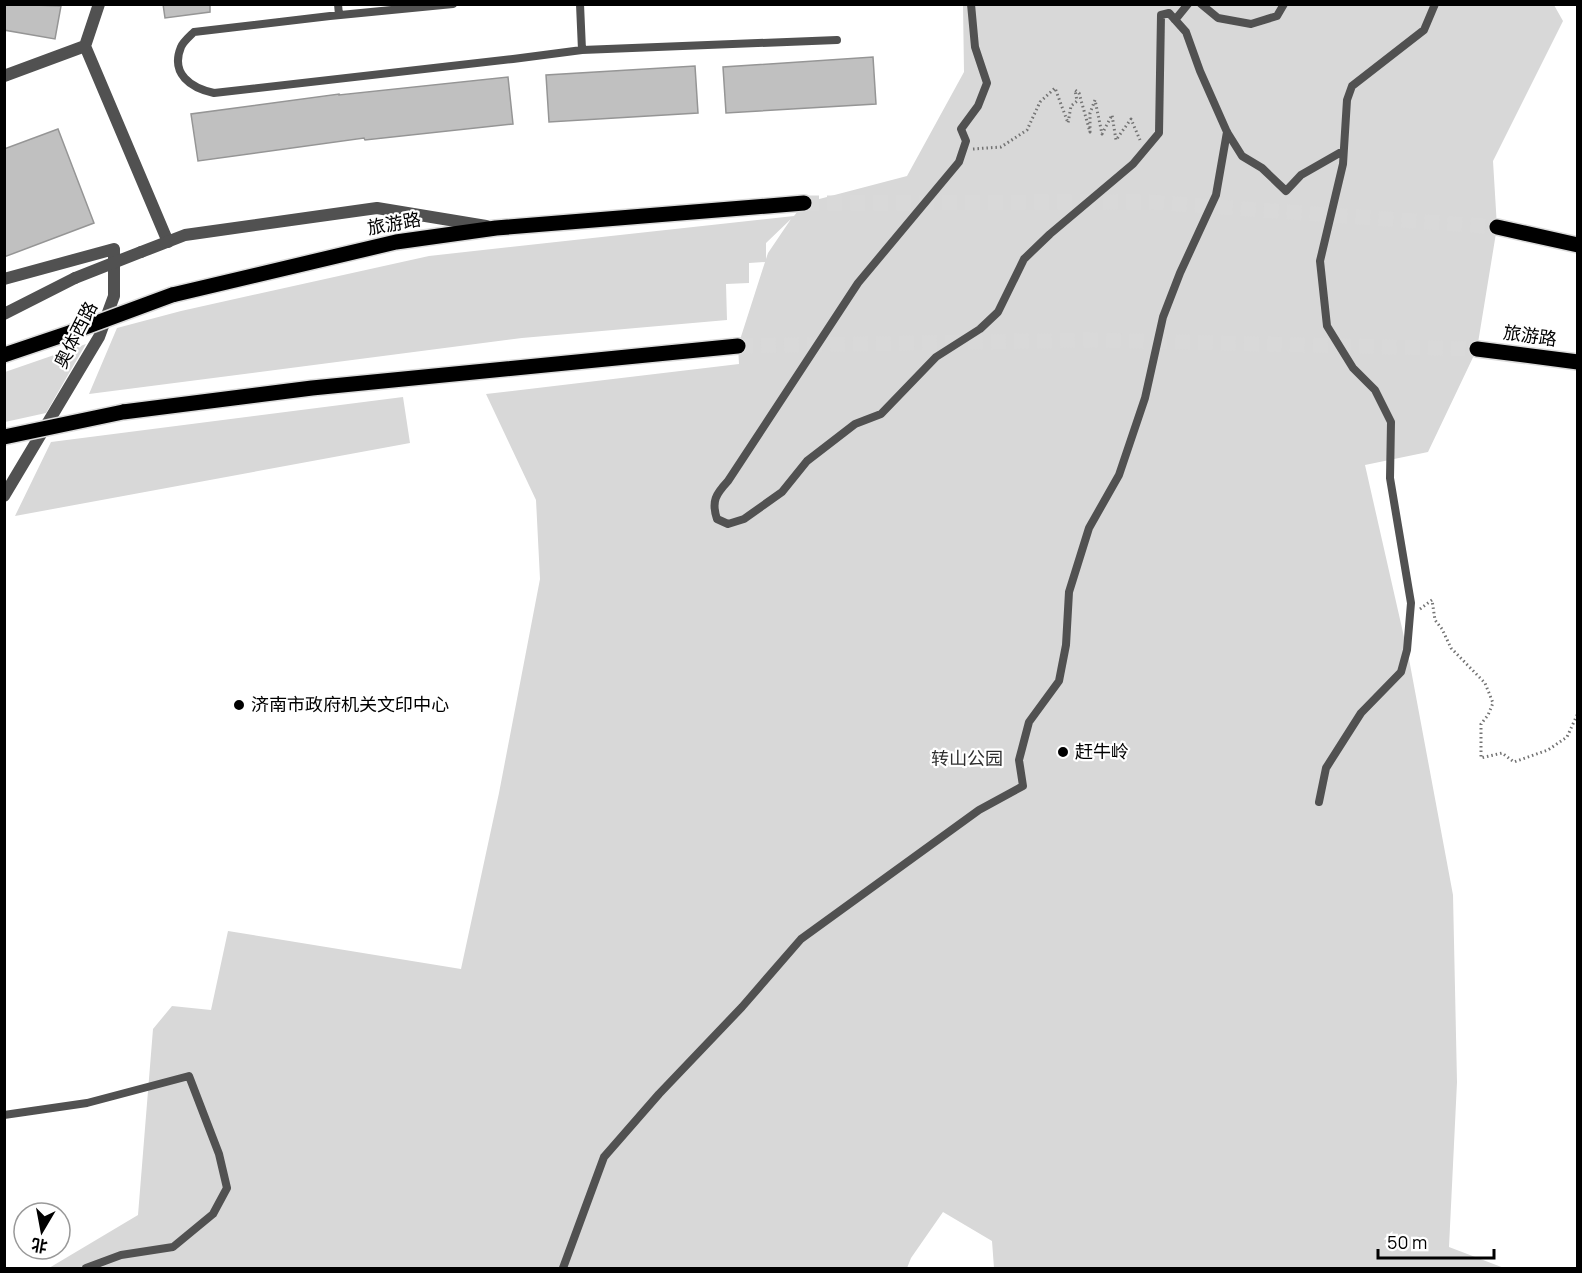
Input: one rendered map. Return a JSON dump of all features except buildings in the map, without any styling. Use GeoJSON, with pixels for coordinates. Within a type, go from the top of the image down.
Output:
{"type":"FeatureCollection","features":[{"type":"Feature","properties":{"kind":"main road","name":"旅游路"},"geometry":{"type":"LineString","coordinates":[[4,355],[172,295],[396,242],[496,228],[804,203]]}},
{"type":"Feature","properties":{"kind":"main road"},"geometry":{"type":"LineString","coordinates":[[1497,227],[1578,244]]}},
{"type":"Feature","properties":{"kind":"main road"},"geometry":{"type":"LineString","coordinates":[[4,436],[123,411],[312,388],[738,346]]}},
{"type":"Feature","properties":{"kind":"main road","name":"旅游路"},"geometry":{"type":"LineString","coordinates":[[1477,349],[1578,362]]}},
{"type":"Feature","properties":{"kind":"street"},"geometry":{"type":"LineString","coordinates":[[99,4],[84,46],[168,242]]}},
{"type":"Feature","properties":{"kind":"street"},"geometry":{"type":"LineString","coordinates":[[4,76],[84,46]]}},
{"type":"Feature","properties":{"kind":"street"},"geometry":{"type":"LineString","coordinates":[[4,314],[75,278],[185,235],[377,208],[496,228]]}},
{"type":"Feature","properties":{"kind":"street","name":"奥体西路"},"geometry":{"type":"LineString","coordinates":[[4,279],[114,249],[114,296],[99,337],[4,496]]}},
{"type":"Feature","properties":{"kind":"lane"},"geometry":{"type":"LineString","coordinates":[[338,4],[339,15]]}},
{"type":"Feature","properties":{"kind":"lane"},"geometry":{"type":"LineString","coordinates":[[453,4],[194,32],[181,46],[178,63],[182,77],[198,90],[214,93],[582,50],[837,40]]}},
{"type":"Feature","properties":{"kind":"lane"},"geometry":{"type":"LineString","coordinates":[[580,4],[582,50]]}},
{"type":"Feature","properties":{"kind":"lane"},"geometry":{"type":"LineString","coordinates":[[971,4],[975,47],[987,83],[978,106],[961,129],[966,141],[959,162],[858,283],[779,406],[718,493],[713,508],[717,519],[728,524],[744,519],[782,492],[807,461],[855,424],[881,414],[936,357],[980,329],[998,312],[1024,259],[1050,234],[1134,164],[1159,133],[1161,15],[1169,13],[1186,32],[1200,71],[1227,132],[1242,156],[1262,168],[1286,191],[1301,175],[1343,151]]}},
{"type":"Feature","properties":{"kind":"lane"},"geometry":{"type":"LineString","coordinates":[[1175,20],[1188,4]]}},
{"type":"Feature","properties":{"kind":"lane"},"geometry":{"type":"LineString","coordinates":[[1201,4],[1218,18],[1251,24],[1277,16],[1284,4]]}},
{"type":"Feature","properties":{"kind":"lane"},"geometry":{"type":"LineString","coordinates":[[1318,802],[1326,768],[1343,741],[1361,713],[1401,672],[1407,650],[1411,603],[1390,478],[1391,422],[1375,390],[1353,368],[1327,326],[1320,261],[1343,164],[1347,100],[1352,86],[1424,30],[1435,4]]}},
{"type":"Feature","properties":{"kind":"lane"},"geometry":{"type":"LineString","coordinates":[[563,1269],[604,1157],[659,1094],[742,1007],[801,939],[979,810],[1023,786],[1019,760],[1029,722],[1059,681],[1066,645],[1069,592],[1089,528],[1119,475],[1145,398],[1163,317],[1180,273],[1216,195],[1227,132]]}},
{"type":"Feature","properties":{"kind":"lane"},"geometry":{"type":"LineString","coordinates":[[4,1115],[87,1103],[189,1076],[219,1154],[227,1188],[213,1214],[172,1247],[121,1255],[86,1269]]}},
{"type":"Feature","properties":{"kind":"path"},"geometry":{"type":"LineString","coordinates":[[963,150],[1001,147],[1027,130],[1040,102],[1055,88],[1068,123],[1071,106],[1077,101],[1075,90],[1079,93],[1090,132],[1090,113],[1095,100],[1102,134],[1113,115],[1116,141],[1131,119],[1145,150]]}},
{"type":"Feature","properties":{"kind":"path"},"geometry":{"type":"LineString","coordinates":[[1411,603],[1421,609],[1432,600],[1435,620],[1451,648],[1485,683],[1493,703],[1481,724],[1481,758],[1502,753],[1514,762],[1548,750],[1567,737],[1578,713]]}},
{"type":"Feature","properties":{"kind":"green space","name":"转山公园"},"geometry":{"type":"Polygon","coordinates":[[[963,5],[1554,5],[1563,21],[1493,161],[1497,227],[1477,349],[1428,452],[1365,465],[1409,659],[1453,895],[1457,1082],[1449,1247],[1504,1268],[994,1268],[992,1241],[943,1212],[911,1258],[907,1268],[49,1268],[61,1261],[72,1261],[72,1254],[138,1215],[153,1029],[172,1006],[211,1010],[228,931],[461,969],[499,793],[540,579],[536,500],[486,394],[739,364],[738,346],[765,262],[749,263],[749,283],[726,284],[727,320],[522,338],[89,394],[117,328],[181,311],[429,256],[794,216],[804,203],[907,176],[964,72],[963,5]],[[791,219],[766,243],[766,259],[768,253],[791,219]]]}},
{"type":"Feature","properties":{"kind":"green space"},"geometry":{"type":"Polygon","coordinates":[[[86,344],[46,413],[5,422],[5,372],[86,344]]]}},
{"type":"Feature","properties":{"kind":"green space"},"geometry":{"type":"Polygon","coordinates":[[[403,397],[410,443],[15,516],[51,442],[403,397]]]}},
{"type":"Feature","properties":{"kind":"tunnel"},"geometry":{"type":"LineString","coordinates":[[804,203],[1150,202],[1497,227]]}},
{"type":"Feature","properties":{"kind":"tunnel"},"geometry":{"type":"LineString","coordinates":[[738,346],[1090,340],[1477,349]]}},
{"type":"Feature","properties":{"kind":"place","name":"济南市政府机关文印中心"},"geometry":{"type":"Point","coordinates":[239,705]}},
{"type":"Feature","properties":{"kind":"place","name":"赶牛岭"},"geometry":{"type":"Point","coordinates":[1063,752]}}]}
